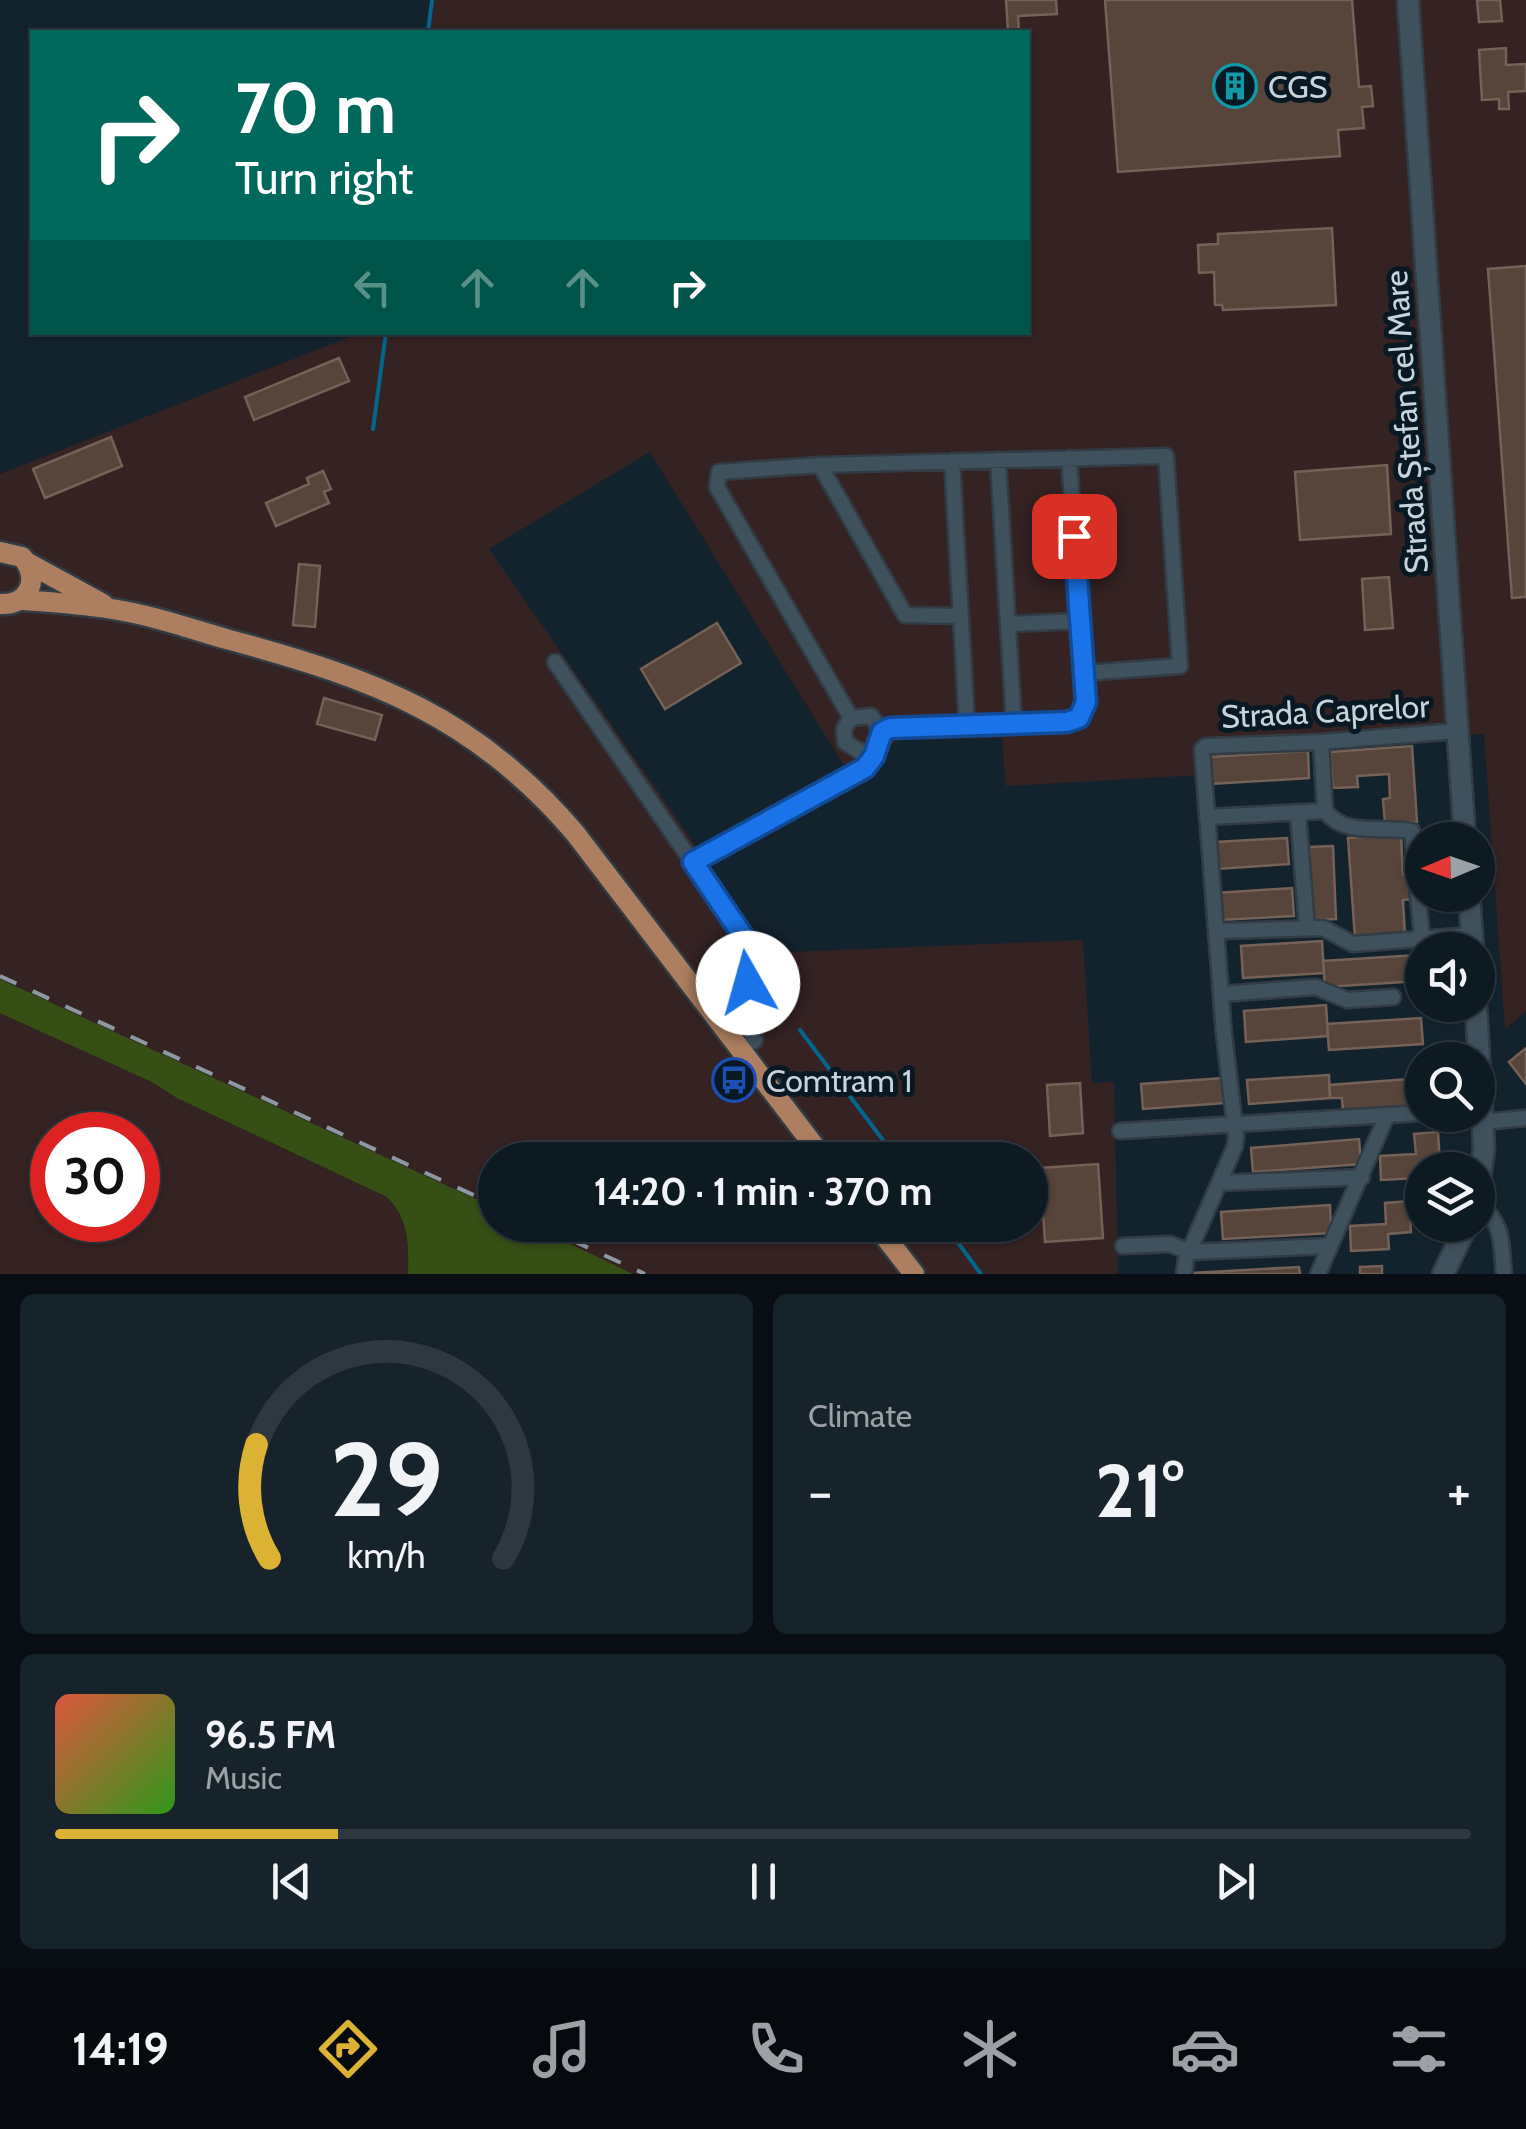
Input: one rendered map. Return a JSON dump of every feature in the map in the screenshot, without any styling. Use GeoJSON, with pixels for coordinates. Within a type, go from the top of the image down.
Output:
{"type":"FeatureCollection","features":[{"type":"Feature","properties":{"kind":"main road","name":"Strada Ștefan cel Mare"},"geometry":{"type":"LineString","coordinates":[[1408,0],[1465,822]]}},
{"type":"Feature","properties":{"kind":"main road"},"geometry":{"type":"LineString","coordinates":[[0,552],[15,553],[114,609]]}},
{"type":"Feature","properties":{"kind":"main road"},"geometry":{"type":"LineString","coordinates":[[11,602],[27,594],[33,578],[28,562]]}},
{"type":"Feature","properties":{"kind":"main road"},"geometry":{"type":"LineString","coordinates":[[11,602],[114,609],[349,675],[440,718],[487,748],[536,788],[575,833],[811,1142]]}},
{"type":"Feature","properties":{"kind":"main road"},"geometry":{"type":"LineString","coordinates":[[889,1242],[914,1274]]}},
{"type":"Feature","properties":{"kind":"main road"},"geometry":{"type":"LineString","coordinates":[[1442,1274],[1458,1242]]}},
{"type":"Feature","properties":{"kind":"street"},"geometry":{"type":"LineString","coordinates":[[852,718],[716,481],[719,472],[820,465],[1164,455],[1168,458],[1180,666],[1084,674]]}},
{"type":"Feature","properties":{"kind":"street"},"geometry":{"type":"LineString","coordinates":[[882,732],[898,728],[1067,722],[1079,718],[1086,702],[1069,458]]}},
{"type":"Feature","properties":{"kind":"street"},"geometry":{"type":"LineString","coordinates":[[998,460],[1014,724]]}},
{"type":"Feature","properties":{"kind":"street"},"geometry":{"type":"LineString","coordinates":[[952,461],[967,725]]}},
{"type":"Feature","properties":{"kind":"street"},"geometry":{"type":"LineString","coordinates":[[820,465],[905,615],[960,616]]}},
{"type":"Feature","properties":{"kind":"street"},"geometry":{"type":"LineString","coordinates":[[1008,624],[1080,621]]}},
{"type":"Feature","properties":{"kind":"street"},"geometry":{"type":"LineString","coordinates":[[555,662],[737,926],[748,952],[748,1022],[755,1040],[740,1050]]}},
{"type":"Feature","properties":{"kind":"street"},"geometry":{"type":"LineString","coordinates":[[874,750],[862,753],[845,742],[844,729],[852,718],[871,716],[882,732]]}},
{"type":"Feature","properties":{"kind":"street","name":"Strada Caprelor"},"geometry":{"type":"LineString","coordinates":[[1207,818],[1202,748],[1206,746],[1457,731]]}},
{"type":"Feature","properties":{"kind":"street"},"geometry":{"type":"LineString","coordinates":[[693,862],[865,768],[882,732]]}},
{"type":"Feature","properties":{"kind":"street"},"geometry":{"type":"LineString","coordinates":[[1321,742],[1325,811],[1338,824],[1376,830],[1408,829],[1414,834],[1421,932]]}},
{"type":"Feature","properties":{"kind":"street"},"geometry":{"type":"LineString","coordinates":[[1184,1274],[1189,1252],[1235,1146],[1207,818],[1325,811]]}},
{"type":"Feature","properties":{"kind":"street"},"geometry":{"type":"LineString","coordinates":[[1298,812],[1306,928]]}},
{"type":"Feature","properties":{"kind":"street"},"geometry":{"type":"LineString","coordinates":[[1216,931],[1306,928],[1331,930],[1353,944],[1405,940]]}},
{"type":"Feature","properties":{"kind":"street"},"geometry":{"type":"LineString","coordinates":[[1221,994],[1316,987],[1347,1000],[1394,998]]}},
{"type":"Feature","properties":{"kind":"street"},"geometry":{"type":"LineString","coordinates":[[1120,1131],[1405,1113]]}},
{"type":"Feature","properties":{"kind":"street"},"geometry":{"type":"LineString","coordinates":[[1318,1274],[1387,1114]]}},
{"type":"Feature","properties":{"kind":"street"},"geometry":{"type":"LineString","coordinates":[[1495,1115],[1525,1117]]}},
{"type":"Feature","properties":{"kind":"street"},"geometry":{"type":"LineString","coordinates":[[1220,1182],[1362,1176]]}},
{"type":"Feature","properties":{"kind":"street"},"geometry":{"type":"LineString","coordinates":[[1495,1219],[1504,1274]]}},
{"type":"Feature","properties":{"kind":"street"},"geometry":{"type":"LineString","coordinates":[[1122,1246],[1170,1244],[1189,1252],[1330,1246]]}},
{"type":"Feature","properties":{"kind":"shaded area"},"geometry":{"type":"Polygon","coordinates":[[[431,0],[1526,0],[1526,1011],[1505,1029],[1495,889],[1495,822],[1490,822],[1484,734],[1200,748],[1200,775],[1006,786],[1002,738],[899,740],[845,767],[650,452],[489,549],[689,836],[765,953],[1083,940],[1092,1083],[1114,1082],[1118,1274],[0,1274],[0,474],[355,335],[1030,335],[1030,30],[427,30],[431,0]]]}},
{"type":"Feature","properties":{"kind":"green space"},"geometry":{"type":"Polygon","coordinates":[[[0,979],[478,1200],[478,1242],[566,1242],[633,1274],[408,1274],[404,1223],[387,1197],[0,1013],[0,979]]]}},
{"type":"Feature","properties":{"kind":"building"},"geometry":{"type":"Polygon","coordinates":[[[1006,0],[1056,0],[1057,14],[1018,16],[1019,30],[1008,30],[1006,0]]]}},
{"type":"Feature","properties":{"kind":"building","name":"CGS"},"geometry":{"type":"Polygon","coordinates":[[[1105,0],[1352,0],[1359,87],[1371,86],[1373,106],[1362,107],[1364,128],[1338,130],[1340,156],[1118,172],[1105,0]]]}},
{"type":"Feature","properties":{"kind":"building"},"geometry":{"type":"Polygon","coordinates":[[[1477,0],[1500,0],[1502,21],[1479,22],[1477,0]]]}},
{"type":"Feature","properties":{"kind":"building"},"geometry":{"type":"Polygon","coordinates":[[[1506,48],[1506,65],[1526,64],[1526,91],[1508,92],[1509,109],[1499,109],[1499,99],[1482,100],[1479,50],[1506,48]]]}},
{"type":"Feature","properties":{"kind":"building"},"geometry":{"type":"Polygon","coordinates":[[[1332,228],[1336,305],[1223,310],[1222,305],[1215,305],[1214,272],[1199,273],[1198,245],[1218,244],[1218,234],[1332,228]]]}},
{"type":"Feature","properties":{"kind":"building"},"geometry":{"type":"Polygon","coordinates":[[[1526,266],[1526,597],[1512,598],[1488,269],[1526,266]]]}},
{"type":"Feature","properties":{"kind":"building"},"geometry":{"type":"Polygon","coordinates":[[[339,358],[349,381],[254,420],[245,397],[339,358]]]}},
{"type":"Feature","properties":{"kind":"building"},"geometry":{"type":"Polygon","coordinates":[[[111,437],[122,466],[45,498],[33,469],[111,437]]]}},
{"type":"Feature","properties":{"kind":"building"},"geometry":{"type":"Polygon","coordinates":[[[1387,465],[1391,534],[1300,540],[1295,472],[1387,465]]]}},
{"type":"Feature","properties":{"kind":"building"},"geometry":{"type":"Polygon","coordinates":[[[323,471],[331,489],[324,492],[329,503],[276,526],[266,503],[309,484],[307,478],[323,471]]]}},
{"type":"Feature","properties":{"kind":"building"},"geometry":{"type":"Polygon","coordinates":[[[299,564],[320,566],[315,627],[293,625],[299,564]]]}},
{"type":"Feature","properties":{"kind":"building"},"geometry":{"type":"Polygon","coordinates":[[[1389,577],[1393,628],[1365,630],[1362,579],[1389,577]]]}},
{"type":"Feature","properties":{"kind":"building"},"geometry":{"type":"Polygon","coordinates":[[[717,623],[741,663],[665,709],[641,669],[717,623]]]}},
{"type":"Feature","properties":{"kind":"building"},"geometry":{"type":"Polygon","coordinates":[[[324,698],[382,715],[375,740],[317,724],[324,698]]]}},
{"type":"Feature","properties":{"kind":"building"},"geometry":{"type":"Polygon","coordinates":[[[1412,746],[1417,822],[1385,824],[1383,799],[1390,798],[1389,774],[1357,776],[1358,787],[1333,788],[1330,752],[1412,746]]]}},
{"type":"Feature","properties":{"kind":"building"},"geometry":{"type":"Polygon","coordinates":[[[1308,751],[1309,778],[1211,784],[1209,757],[1308,751]]]}},
{"type":"Feature","properties":{"kind":"building"},"geometry":{"type":"Polygon","coordinates":[[[1401,834],[1405,936],[1355,939],[1348,838],[1401,834]]]}},
{"type":"Feature","properties":{"kind":"building"},"geometry":{"type":"Polygon","coordinates":[[[1287,838],[1289,864],[1217,869],[1216,842],[1287,838]]]}},
{"type":"Feature","properties":{"kind":"building"},"geometry":{"type":"Polygon","coordinates":[[[1333,846],[1336,919],[1313,920],[1309,847],[1333,846]]]}},
{"type":"Feature","properties":{"kind":"building"},"geometry":{"type":"Polygon","coordinates":[[[1292,888],[1294,916],[1219,920],[1217,893],[1292,888]]]}},
{"type":"Feature","properties":{"kind":"building"},"geometry":{"type":"Polygon","coordinates":[[[1322,941],[1324,973],[1243,978],[1241,946],[1322,941]]]}},
{"type":"Feature","properties":{"kind":"building"},"geometry":{"type":"Polygon","coordinates":[[[1405,956],[1405,982],[1325,987],[1323,961],[1405,956]]]}},
{"type":"Feature","properties":{"kind":"building"},"geometry":{"type":"Polygon","coordinates":[[[1326,1005],[1328,1036],[1246,1042],[1244,1011],[1326,1005]]]}},
{"type":"Feature","properties":{"kind":"building"},"geometry":{"type":"Polygon","coordinates":[[[1405,1019],[1421,1022],[1423,1042],[1329,1050],[1327,1024],[1405,1019]]]}},
{"type":"Feature","properties":{"kind":"building"},"geometry":{"type":"Polygon","coordinates":[[[1526,1048],[1526,1084],[1509,1062],[1526,1048]]]}},
{"type":"Feature","properties":{"kind":"building"},"geometry":{"type":"Polygon","coordinates":[[[1329,1075],[1330,1098],[1249,1104],[1247,1080],[1329,1075]]]}},
{"type":"Feature","properties":{"kind":"building"},"geometry":{"type":"Polygon","coordinates":[[[1223,1078],[1224,1103],[1143,1109],[1141,1084],[1223,1078]]]}},
{"type":"Feature","properties":{"kind":"building"},"geometry":{"type":"Polygon","coordinates":[[[1405,1079],[1405,1107],[1343,1112],[1342,1098],[1330,1098],[1329,1085],[1405,1079]]]}},
{"type":"Feature","properties":{"kind":"building"},"geometry":{"type":"Polygon","coordinates":[[[1080,1083],[1083,1133],[1050,1136],[1047,1085],[1080,1083]]]}},
{"type":"Feature","properties":{"kind":"building"},"geometry":{"type":"Polygon","coordinates":[[[1438,1132],[1439,1152],[1416,1152],[1414,1134],[1438,1132]]]}},
{"type":"Feature","properties":{"kind":"building"},"geometry":{"type":"Polygon","coordinates":[[[1359,1139],[1361,1164],[1253,1172],[1251,1148],[1359,1139]]]}},
{"type":"Feature","properties":{"kind":"building"},"geometry":{"type":"Polygon","coordinates":[[[1405,1155],[1405,1179],[1381,1180],[1380,1156],[1405,1155]]]}},
{"type":"Feature","properties":{"kind":"building"},"geometry":{"type":"Polygon","coordinates":[[[1098,1164],[1103,1238],[1048,1242],[1048,1167],[1098,1164]]]}},
{"type":"Feature","properties":{"kind":"building"},"geometry":{"type":"Polygon","coordinates":[[[1405,1201],[1405,1233],[1388,1234],[1389,1249],[1351,1251],[1350,1226],[1386,1224],[1385,1203],[1405,1201]]]}},
{"type":"Feature","properties":{"kind":"building"},"geometry":{"type":"Polygon","coordinates":[[[1330,1205],[1331,1233],[1223,1239],[1221,1212],[1330,1205]]]}},
{"type":"Feature","properties":{"kind":"building"},"geometry":{"type":"Polygon","coordinates":[[[1382,1266],[1382,1274],[1360,1274],[1360,1267],[1382,1266]]]}},
{"type":"Feature","properties":{"kind":"building"},"geometry":{"type":"Polygon","coordinates":[[[1299,1267],[1300,1274],[1192,1274],[1192,1273],[1299,1267]]]}},
{"type":"Feature","properties":{"kind":"waterway"},"geometry":{"type":"LineString","coordinates":[[428,30],[432,0]]}},
{"type":"Feature","properties":{"kind":"waterway"},"geometry":{"type":"LineString","coordinates":[[373,429],[386,335]]}},
{"type":"Feature","properties":{"kind":"waterway"},"geometry":{"type":"LineString","coordinates":[[763,979],[778,1000]]}},
{"type":"Feature","properties":{"kind":"waterway"},"geometry":{"type":"LineString","coordinates":[[800,1030],[884,1142]]}},
{"type":"Feature","properties":{"kind":"waterway"},"geometry":{"type":"LineString","coordinates":[[957,1242],[981,1274]]}},
{"type":"Feature","properties":{"kind":"railway"},"geometry":{"type":"LineString","coordinates":[[0,976],[478,1197]]}},
{"type":"Feature","properties":{"kind":"railway"},"geometry":{"type":"LineString","coordinates":[[576,1242],[645,1274]]}},
{"type":"Feature","properties":{"kind":"place","name":"CGS"},"geometry":{"type":"Point","coordinates":[1235,86]}},
{"type":"Feature","properties":{"kind":"place","name":"Comtram 1"},"geometry":{"type":"Point","coordinates":[734,1080]}},
{"type":"Feature","properties":{"kind":"route"},"geometry":{"type":"LineString","coordinates":[[748,983],[745,939],[693,862],[865,768],[874,756],[882,732],[890,728],[1067,722],[1079,718],[1086,702],[1074,536]]}}]}
